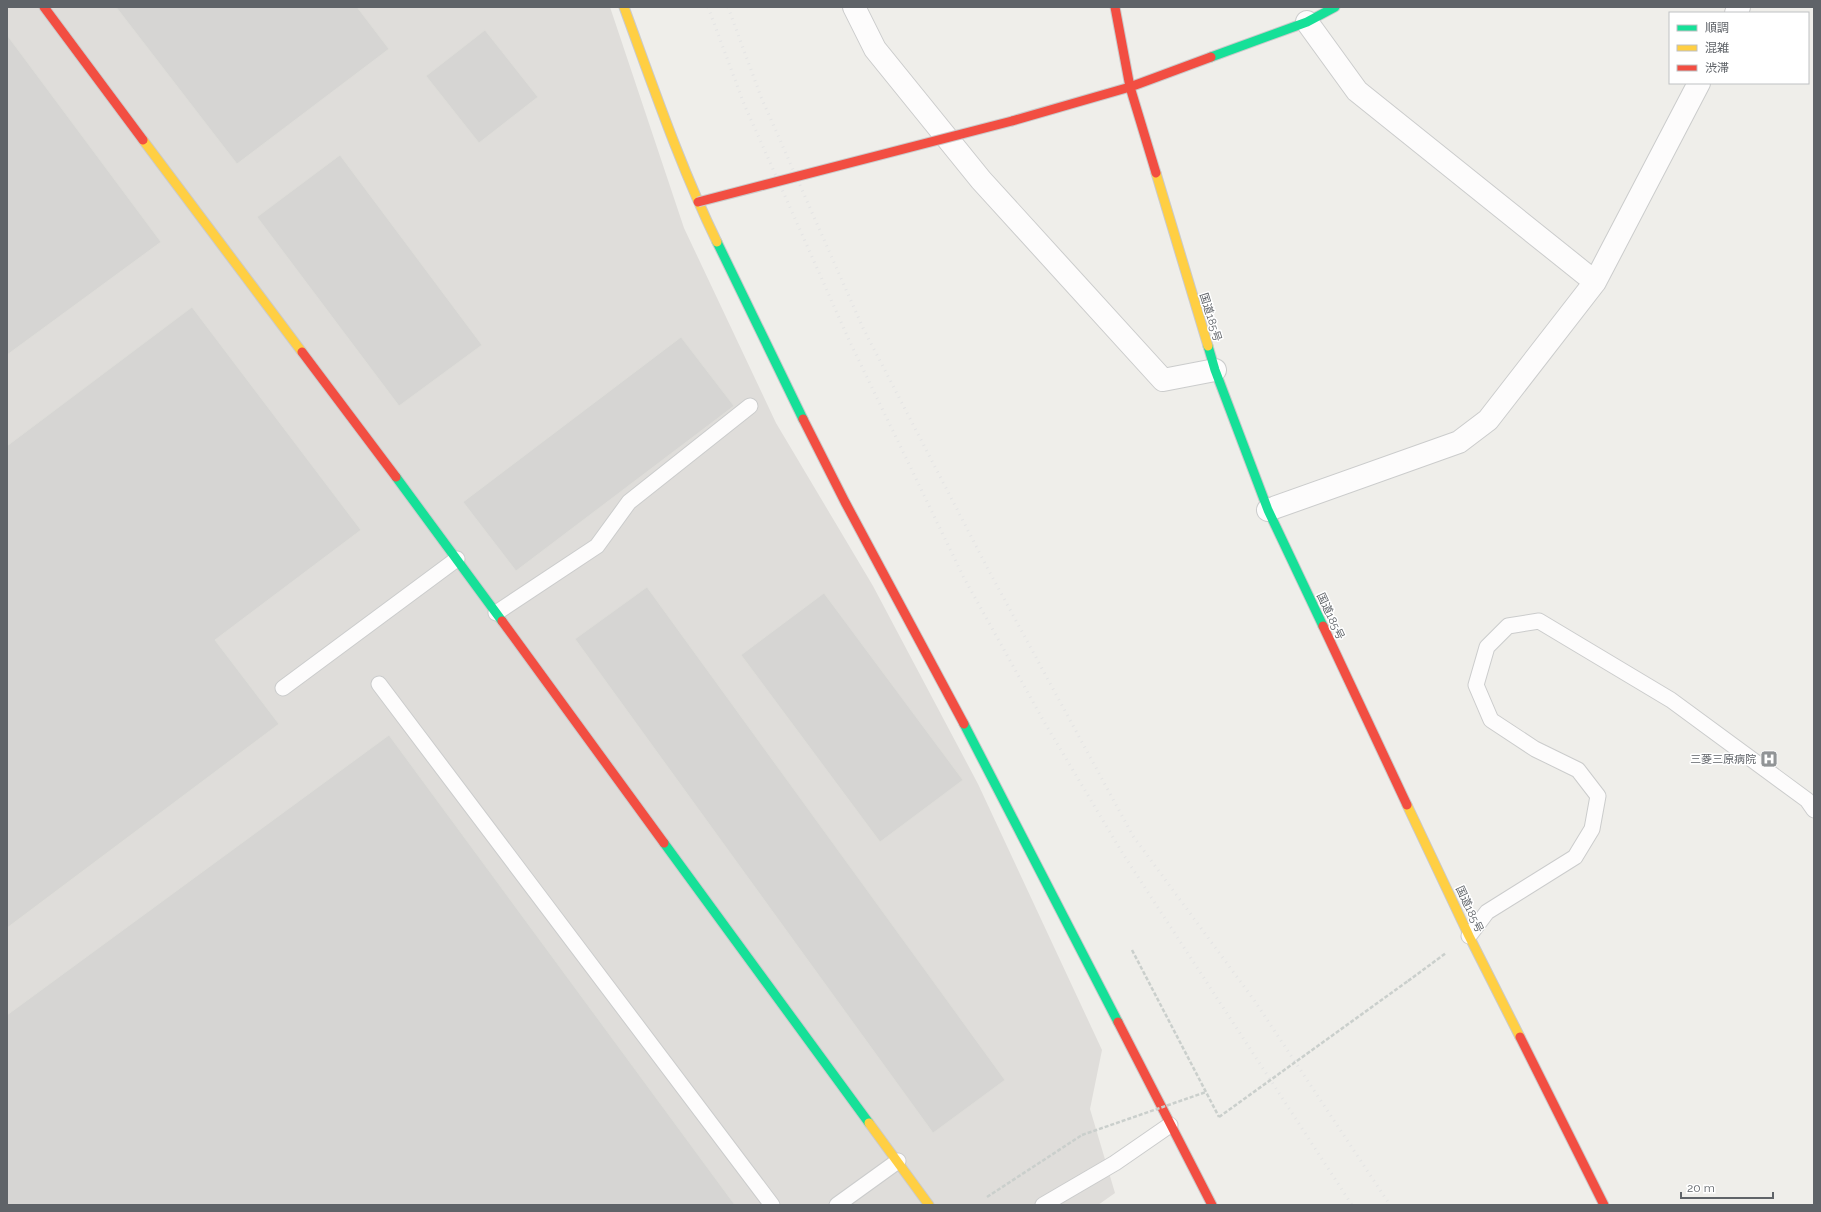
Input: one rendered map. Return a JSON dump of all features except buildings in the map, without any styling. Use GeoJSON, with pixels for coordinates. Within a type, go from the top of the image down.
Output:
{"type":"FeatureCollection","features":[{"type":"Feature","properties":{"kind":"main road"},"geometry":{"type":"LineString","coordinates":[[44,7],[457,559],[930,1205]]}},
{"type":"Feature","properties":{"kind":"main road"},"geometry":{"type":"LineString","coordinates":[[624,7],[668,129],[698,202],[809,430],[987,766],[1212,1205]]}},
{"type":"Feature","properties":{"kind":"main road","name":"国道185号"},"geometry":{"type":"LineString","coordinates":[[1115,7],[1130,87],[1215,370],[1268,510],[1469,936],[1604,1205]]}},
{"type":"Feature","properties":{"kind":"main road"},"geometry":{"type":"LineString","coordinates":[[698,202],[1012,121],[1130,87],[1307,22],[1335,7]]}},
{"type":"Feature","properties":{"kind":"street"},"geometry":{"type":"LineString","coordinates":[[854,7],[875,49],[981,180],[1163,380],[1215,370]]}},
{"type":"Feature","properties":{"kind":"street"},"geometry":{"type":"LineString","coordinates":[[1307,22],[1357,92],[1595,282]]}},
{"type":"Feature","properties":{"kind":"street"},"geometry":{"type":"LineString","coordinates":[[1268,510],[1459,442],[1488,420],[1595,282],[1698,84]]}},
{"type":"Feature","properties":{"kind":"lane"},"geometry":{"type":"LineString","coordinates":[[496,613],[597,546],[629,502],[750,406]]}},
{"type":"Feature","properties":{"kind":"lane"},"geometry":{"type":"LineString","coordinates":[[283,688],[457,559]]}},
{"type":"Feature","properties":{"kind":"lane"},"geometry":{"type":"LineString","coordinates":[[1469,936],[1487,912],[1575,858],[1592,829],[1598,796],[1578,770],[1535,749],[1491,720],[1476,685],[1487,647],[1508,626],[1540,621],[1664,696],[1807,800],[1814,810]]}},
{"type":"Feature","properties":{"kind":"lane"},"geometry":{"type":"LineString","coordinates":[[379,684],[772,1205]]}},
{"type":"Feature","properties":{"kind":"lane"},"geometry":{"type":"LineString","coordinates":[[1044,1205],[1115,1163],[1170,1125]]}},
{"type":"Feature","properties":{"kind":"lane"},"geometry":{"type":"LineString","coordinates":[[837,1205],[898,1161]]}},
{"type":"Feature","properties":{"kind":"path"},"geometry":{"type":"LineString","coordinates":[[1132,950],[1219,1118],[1469,936]]}},
{"type":"Feature","properties":{"kind":"path"},"geometry":{"type":"LineString","coordinates":[[987,1197],[1082,1135],[1206,1092]]}},
{"type":"Feature","properties":{"kind":"shaded area"},"geometry":{"type":"Polygon","coordinates":[[[7,7],[610,7],[684,228],[776,423],[873,586],[978,784],[1102,1050],[1090,1109],[1115,1193],[1098,1205],[7,1205],[7,7]]]}},
{"type":"Feature","properties":{"kind":"railway"},"geometry":{"type":"LineString","coordinates":[[708,7],[744,104],[849,340],[963,576],[1043,720],[1123,854],[1352,1205]]}},
{"type":"Feature","properties":{"kind":"railway"},"geometry":{"type":"LineString","coordinates":[[728,7],[761,97],[863,328],[989,571],[1133,836],[1254,1000],[1390,1205]]}},
{"type":"Feature","properties":{"kind":"traffic: fast"},"geometry":{"type":"LineString","coordinates":[[1211,57],[1307,22],[1335,7]]}},
{"type":"Feature","properties":{"kind":"traffic: fast"},"geometry":{"type":"LineString","coordinates":[[717,242],[803,419]]}},
{"type":"Feature","properties":{"kind":"traffic: fast"},"geometry":{"type":"LineString","coordinates":[[1208,346],[1215,370],[1268,510],[1323,626]]}},
{"type":"Feature","properties":{"kind":"traffic: fast"},"geometry":{"type":"LineString","coordinates":[[396,477],[502,621]]}},
{"type":"Feature","properties":{"kind":"traffic: fast"},"geometry":{"type":"LineString","coordinates":[[964,724],[1118,1022]]}},
{"type":"Feature","properties":{"kind":"traffic: fast"},"geometry":{"type":"LineString","coordinates":[[664,843],[869,1123]]}},
{"type":"Feature","properties":{"kind":"traffic: slow"},"geometry":{"type":"LineString","coordinates":[[624,7],[679,155],[717,242]]}},
{"type":"Feature","properties":{"kind":"traffic: slow"},"geometry":{"type":"LineString","coordinates":[[143,140],[302,352]]}},
{"type":"Feature","properties":{"kind":"traffic: slow"},"geometry":{"type":"LineString","coordinates":[[1156,173],[1208,346]]}},
{"type":"Feature","properties":{"kind":"traffic: slow"},"geometry":{"type":"LineString","coordinates":[[1407,805],[1469,936],[1520,1037]]}},
{"type":"Feature","properties":{"kind":"traffic: slow"},"geometry":{"type":"LineString","coordinates":[[869,1123],[929,1205]]}},
{"type":"Feature","properties":{"kind":"traffic: jam"},"geometry":{"type":"LineString","coordinates":[[44,7],[143,140]]}},
{"type":"Feature","properties":{"kind":"traffic: jam"},"geometry":{"type":"LineString","coordinates":[[1115,7],[1130,87],[1156,173]]}},
{"type":"Feature","properties":{"kind":"traffic: jam"},"geometry":{"type":"LineString","coordinates":[[1012,121],[1130,87],[1211,57]]}},
{"type":"Feature","properties":{"kind":"traffic: jam"},"geometry":{"type":"LineString","coordinates":[[698,202],[1012,121]]}},
{"type":"Feature","properties":{"kind":"traffic: jam"},"geometry":{"type":"LineString","coordinates":[[302,352],[396,477]]}},
{"type":"Feature","properties":{"kind":"traffic: jam"},"geometry":{"type":"LineString","coordinates":[[803,419],[845,502],[964,724]]}},
{"type":"Feature","properties":{"kind":"traffic: jam"},"geometry":{"type":"LineString","coordinates":[[502,621],[664,843]]}},
{"type":"Feature","properties":{"kind":"traffic: jam"},"geometry":{"type":"LineString","coordinates":[[1323,626],[1407,805]]}},
{"type":"Feature","properties":{"kind":"traffic: jam"},"geometry":{"type":"LineString","coordinates":[[1118,1022],[1212,1205]]}},
{"type":"Feature","properties":{"kind":"traffic: jam"},"geometry":{"type":"LineString","coordinates":[[1520,1037],[1604,1205]]}},
{"type":"Feature","properties":{"kind":"place","name":"三菱三原病院"},"geometry":{"type":"Point","coordinates":[1769,759]}}]}
